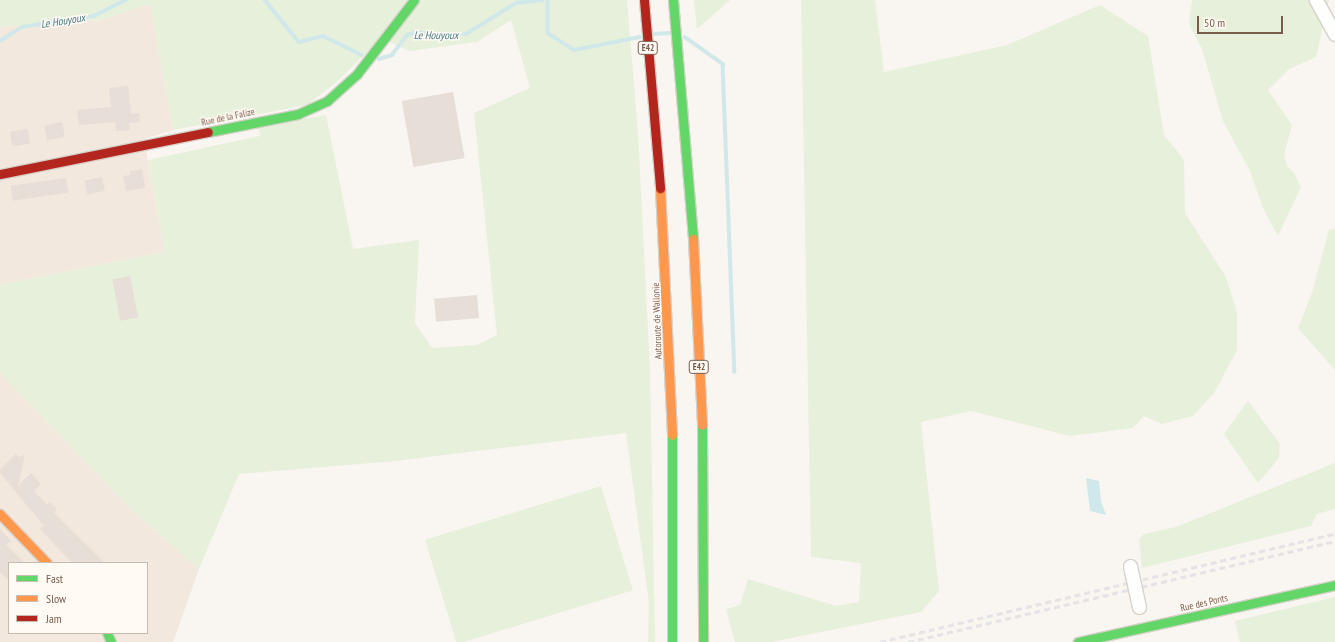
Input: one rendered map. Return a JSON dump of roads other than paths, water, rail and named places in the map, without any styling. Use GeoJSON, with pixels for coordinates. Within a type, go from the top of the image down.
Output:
{"type":"FeatureCollection","features":[{"type":"Feature","properties":{"kind":"main road","name":"Rue de la Falize"},"geometry":{"type":"LineString","coordinates":[[0,174],[298,114],[327,101],[357,74],[414,0]]}},
{"type":"Feature","properties":{"kind":"main road","name":"Autoroute de Wallonie"},"geometry":{"type":"LineString","coordinates":[[644,0],[665,249],[673,456],[672,642]]}},
{"type":"Feature","properties":{"kind":"main road","name":"E42"},"geometry":{"type":"LineString","coordinates":[[673,0],[694,251],[701,420],[703,642]]}},
{"type":"Feature","properties":{"kind":"main road"},"geometry":{"type":"LineString","coordinates":[[0,514],[46,562]]}},
{"type":"Feature","properties":{"kind":"main road","name":"Rue des Ponts"},"geometry":{"type":"LineString","coordinates":[[1078,642],[1335,585]]}},
{"type":"Feature","properties":{"kind":"street"},"geometry":{"type":"LineString","coordinates":[[1316,0],[1335,34]]}},
{"type":"Feature","properties":{"kind":"street"},"geometry":{"type":"LineString","coordinates":[[1130,566],[1144,628]]}},
{"type":"Feature","properties":{"kind":"water"},"geometry":{"type":"Polygon","coordinates":[[[1086,478],[1099,481],[1101,501],[1106,515],[1090,511],[1086,478]]]}},
{"type":"Feature","properties":{"kind":"waterway","name":"Le Houyoux"},"geometry":{"type":"LineString","coordinates":[[0,41],[22,27],[94,16],[126,0]]}},
{"type":"Feature","properties":{"kind":"waterway","name":"Le Houyoux"},"geometry":{"type":"LineString","coordinates":[[265,0],[299,42],[323,36],[362,55]]}},
{"type":"Feature","properties":{"kind":"waterway","name":"Le Houyoux"},"geometry":{"type":"LineString","coordinates":[[379,59],[392,55],[407,35],[417,32],[434,35],[466,34],[516,3],[543,0]]}},
{"type":"Feature","properties":{"kind":"waterway"},"geometry":{"type":"LineString","coordinates":[[548,0],[548,33],[574,50],[640,37]]}},
{"type":"Feature","properties":{"kind":"waterway"},"geometry":{"type":"LineString","coordinates":[[654,34],[669,33]]}},
{"type":"Feature","properties":{"kind":"waterway"},"geometry":{"type":"LineString","coordinates":[[685,37],[723,64],[735,372]]}},
{"type":"Feature","properties":{"kind":"railway"},"geometry":{"type":"LineString","coordinates":[[880,642],[1335,534]]}},
{"type":"Feature","properties":{"kind":"railway"},"geometry":{"type":"LineString","coordinates":[[908,642],[1335,541]]}}]}
